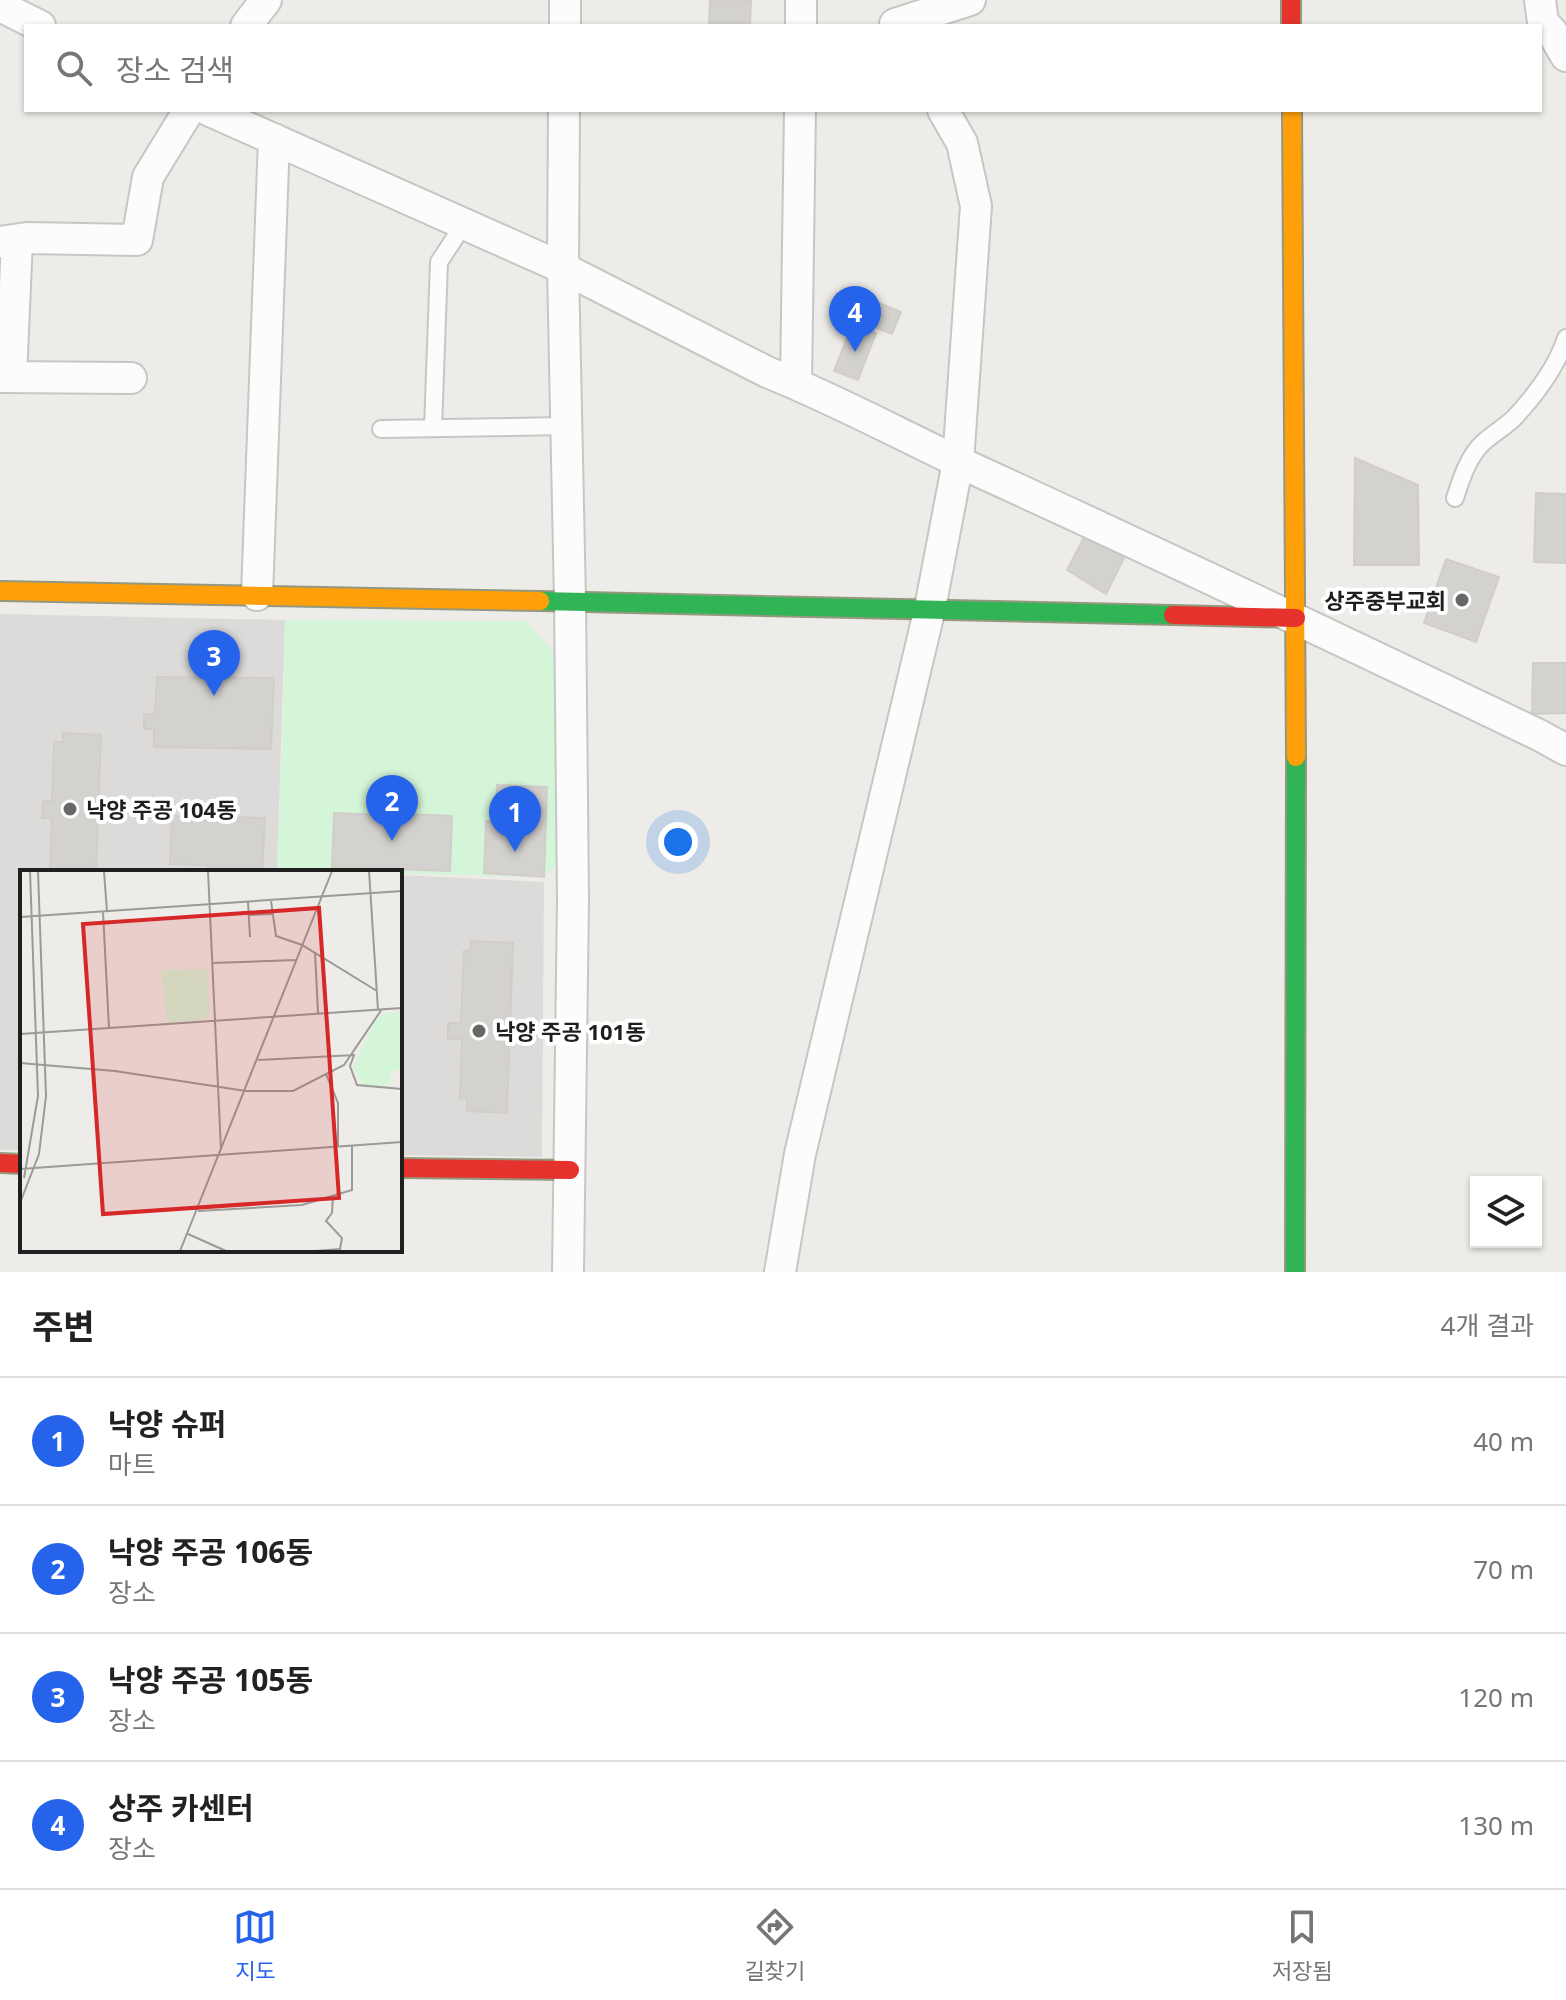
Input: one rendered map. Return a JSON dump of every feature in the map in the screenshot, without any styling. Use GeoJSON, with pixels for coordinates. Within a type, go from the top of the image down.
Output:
{"type":"FeatureCollection","features":[{"type":"Feature","properties":{"kind":"street"},"geometry":{"type":"LineString","coordinates":[[248,24],[266,0]]}},
{"type":"Feature","properties":{"kind":"street"},"geometry":{"type":"LineString","coordinates":[[565,0],[565,24]]}},
{"type":"Feature","properties":{"kind":"street"},"geometry":{"type":"LineString","coordinates":[[801,0],[801,24]]}},
{"type":"Feature","properties":{"kind":"street"},"geometry":{"type":"LineString","coordinates":[[892,17],[970,0]]}},
{"type":"Feature","properties":{"kind":"street"},"geometry":{"type":"LineString","coordinates":[[1291,0],[1291,24]]}},
{"type":"Feature","properties":{"kind":"street"},"geometry":{"type":"LineString","coordinates":[[1540,0],[1543,22],[1561,40]]}},
{"type":"Feature","properties":{"kind":"street"},"geometry":{"type":"LineString","coordinates":[[0,6],[36,24]]}},
{"type":"Feature","properties":{"kind":"street"},"geometry":{"type":"LineString","coordinates":[[131,378],[6,377],[9,241],[27,238],[137,240],[148,177],[188,112]]}},
{"type":"Feature","properties":{"kind":"street"},"geometry":{"type":"LineString","coordinates":[[213,112],[563,268],[767,372],[1296,618],[1566,750]]}},
{"type":"Feature","properties":{"kind":"street"},"geometry":{"type":"LineString","coordinates":[[564,112],[563,268],[573,900],[568,1272]]}},
{"type":"Feature","properties":{"kind":"street"},"geometry":{"type":"LineString","coordinates":[[796,383],[800,112]]}},
{"type":"Feature","properties":{"kind":"street"},"geometry":{"type":"LineString","coordinates":[[780,1272],[800,1154],[930,608],[958,462],[976,206],[962,143],[944,112]]}},
{"type":"Feature","properties":{"kind":"street"},"geometry":{"type":"LineString","coordinates":[[1292,112],[1296,618],[1295,1272]]}},
{"type":"Feature","properties":{"kind":"street"},"geometry":{"type":"LineString","coordinates":[[257,595],[274,139]]}},
{"type":"Feature","properties":{"kind":"street"},"geometry":{"type":"LineString","coordinates":[[0,591],[1296,618]]}},
{"type":"Feature","properties":{"kind":"street"},"geometry":{"type":"LineString","coordinates":[[0,1163],[20,1164]]}},
{"type":"Feature","properties":{"kind":"street"},"geometry":{"type":"LineString","coordinates":[[402,1168],[570,1170]]}},
{"type":"Feature","properties":{"kind":"lane"},"geometry":{"type":"LineString","coordinates":[[433,428],[439,262],[464,224]]}},
{"type":"Feature","properties":{"kind":"lane"},"geometry":{"type":"LineString","coordinates":[[1455,498],[1465,467],[1480,446],[1515,417],[1538,388],[1562,351],[1566,338]]}},
{"type":"Feature","properties":{"kind":"lane"},"geometry":{"type":"LineString","coordinates":[[381,429],[567,426]]}},
{"type":"Feature","properties":{"kind":"shaded area"},"geometry":{"type":"Polygon","coordinates":[[[0,614],[285,620],[277,869],[297,870],[20,870],[20,1150],[0,1150],[0,614]]]}},
{"type":"Feature","properties":{"kind":"shaded area"},"geometry":{"type":"Polygon","coordinates":[[[402,875],[544,882],[542,1157],[402,1155],[402,875]]]}},
{"type":"Feature","properties":{"kind":"green space"},"geometry":{"type":"Polygon","coordinates":[[[285,620],[526,621],[562,662],[562,861],[542,877],[402,873],[402,870],[277,870],[285,620]]]}},
{"type":"Feature","properties":{"kind":"building"},"geometry":{"type":"Polygon","coordinates":[[[710,0],[751,0],[750,24],[709,24],[710,0]]]}},
{"type":"Feature","properties":{"kind":"building"},"geometry":{"type":"Polygon","coordinates":[[[860,295],[901,312],[892,334],[851,318],[860,295]]]}},
{"type":"Feature","properties":{"kind":"building"},"geometry":{"type":"Polygon","coordinates":[[[853,323],[876,333],[858,380],[834,371],[853,323]]]}},
{"type":"Feature","properties":{"kind":"building"},"geometry":{"type":"Polygon","coordinates":[[[1355,458],[1418,485],[1419,565],[1354,565],[1355,458]]]}},
{"type":"Feature","properties":{"kind":"building"},"geometry":{"type":"Polygon","coordinates":[[[1536,493],[1566,494],[1566,563],[1534,562],[1536,493]]]}},
{"type":"Feature","properties":{"kind":"building"},"geometry":{"type":"Polygon","coordinates":[[[1088,530],[1127,552],[1106,594],[1067,570],[1088,530]]]}},
{"type":"Feature","properties":{"kind":"building","name":"상주중부교회"},"geometry":{"type":"Polygon","coordinates":[[[1446,559],[1499,577],[1476,642],[1424,623],[1446,559]]]}},
{"type":"Feature","properties":{"kind":"building"},"geometry":{"type":"Polygon","coordinates":[[[1533,663],[1566,663],[1566,713],[1532,714],[1533,663]]]}},
{"type":"Feature","properties":{"kind":"building"},"geometry":{"type":"Polygon","coordinates":[[[157,677],[274,678],[271,749],[154,747],[154,729],[144,729],[144,714],[155,714],[157,677]]]}},
{"type":"Feature","properties":{"kind":"building","name":"낙양 주공 104동"},"geometry":{"type":"Polygon","coordinates":[[[63,733],[101,735],[96,870],[50,870],[52,818],[42,818],[43,801],[52,801],[54,742],[63,742],[63,733]]]}},
{"type":"Feature","properties":{"kind":"building"},"geometry":{"type":"Polygon","coordinates":[[[497,785],[547,787],[544,877],[484,873],[486,821],[495,821],[497,785]]]}},
{"type":"Feature","properties":{"kind":"building"},"geometry":{"type":"Polygon","coordinates":[[[387,798],[404,799],[403,814],[452,816],[450,871],[332,867],[334,813],[387,815],[387,798]]]}},
{"type":"Feature","properties":{"kind":"building"},"geometry":{"type":"Polygon","coordinates":[[[172,816],[265,818],[262,870],[208,870],[207,865],[170,864],[172,816]]]}},
{"type":"Feature","properties":{"kind":"building","name":"낙양 주공 101동"},"geometry":{"type":"Polygon","coordinates":[[[471,941],[513,943],[507,1113],[467,1111],[467,1099],[460,1098],[462,1039],[448,1039],[448,1023],[461,1023],[464,951],[470,951],[471,941]]]}},
{"type":"Feature","properties":{"kind":"traffic: fast"},"geometry":{"type":"LineString","coordinates":[[540,601],[1173,615]]}},
{"type":"Feature","properties":{"kind":"traffic: fast"},"geometry":{"type":"LineString","coordinates":[[1295,1272],[1296,757]]}},
{"type":"Feature","properties":{"kind":"traffic: slow"},"geometry":{"type":"LineString","coordinates":[[1292,112],[1296,757]]}},
{"type":"Feature","properties":{"kind":"traffic: slow"},"geometry":{"type":"LineString","coordinates":[[0,591],[540,601]]}},
{"type":"Feature","properties":{"kind":"traffic: jam"},"geometry":{"type":"LineString","coordinates":[[1291,0],[1291,24]]}},
{"type":"Feature","properties":{"kind":"traffic: jam"},"geometry":{"type":"LineString","coordinates":[[1173,615],[1296,618]]}},
{"type":"Feature","properties":{"kind":"traffic: jam"},"geometry":{"type":"LineString","coordinates":[[0,1163],[20,1164]]}},
{"type":"Feature","properties":{"kind":"traffic: jam"},"geometry":{"type":"LineString","coordinates":[[402,1168],[570,1170]]}},
{"type":"Feature","properties":{"kind":"place","name":"상주 카센터"},"geometry":{"type":"Point","coordinates":[855,352]}},
{"type":"Feature","properties":{"kind":"place","name":"상주중부교회"},"geometry":{"type":"Point","coordinates":[1462,600]}},
{"type":"Feature","properties":{"kind":"place","name":"낙양 주공 105동"},"geometry":{"type":"Point","coordinates":[214,696]}},
{"type":"Feature","properties":{"kind":"place","name":"낙양 주공 104동"},"geometry":{"type":"Point","coordinates":[70,809]}},
{"type":"Feature","properties":{"kind":"place","name":"낙양 주공 106동"},"geometry":{"type":"Point","coordinates":[392,841]}},
{"type":"Feature","properties":{"kind":"place","name":"낙양 슈퍼"},"geometry":{"type":"Point","coordinates":[515,852]}},
{"type":"Feature","properties":{"kind":"place","name":"낙양 주공 101동"},"geometry":{"type":"Point","coordinates":[479,1031]}}]}
